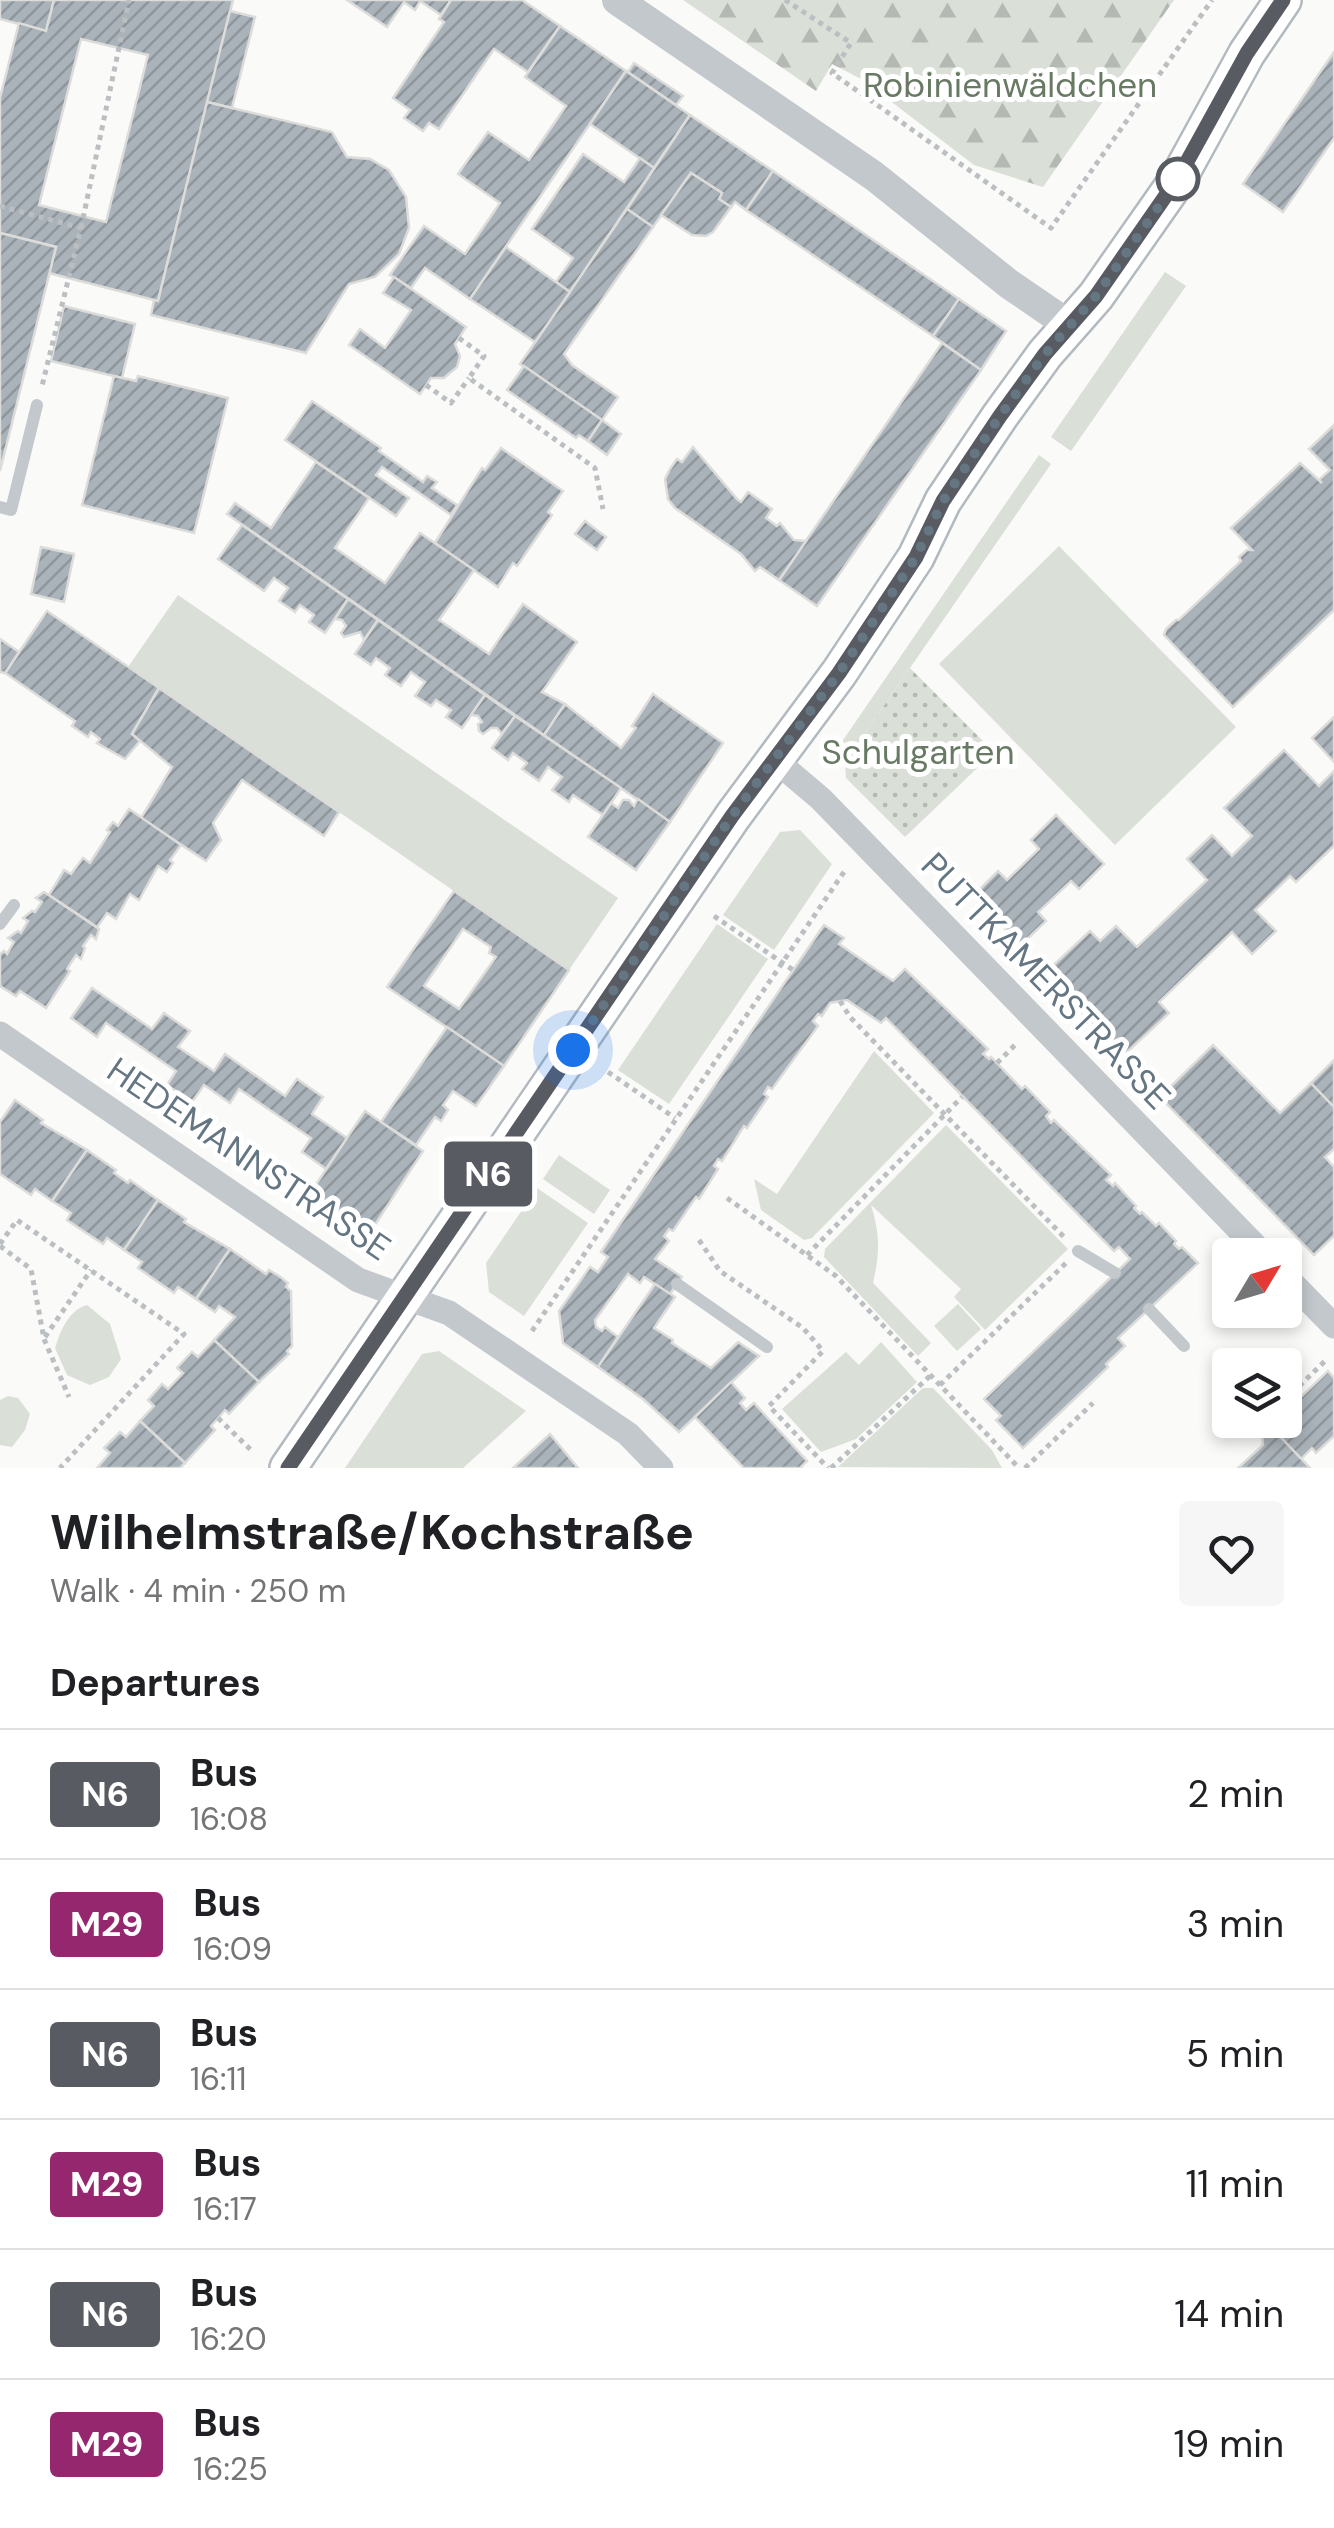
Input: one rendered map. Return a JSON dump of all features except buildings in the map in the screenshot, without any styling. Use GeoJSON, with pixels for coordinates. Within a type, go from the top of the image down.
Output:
{"type":"FeatureCollection","features":[{"type":"Feature","properties":{"kind":"main road"},"geometry":{"type":"LineString","coordinates":[[288,1468],[732,816],[822,698],[916,557],[952,485],[1016,394],[1096,296],[1178,178],[1247,53],[1283,0]]}},
{"type":"Feature","properties":{"kind":"street"},"geometry":{"type":"LineString","coordinates":[[617,0],[874,176],[1009,284],[1069,326]]}},
{"type":"Feature","properties":{"kind":"street","name":"PUTTKAMERSTRASSE"},"geometry":{"type":"LineString","coordinates":[[775,760],[821,799],[1247,1238]]}},
{"type":"Feature","properties":{"kind":"street","name":"HEDEMANNSTRASSE"},"geometry":{"type":"LineString","coordinates":[[0,1034],[358,1280],[458,1319],[628,1434],[661,1468]]}},
{"type":"Feature","properties":{"kind":"street"},"geometry":{"type":"LineString","coordinates":[[1302,1293],[1334,1326]]}},
{"type":"Feature","properties":{"kind":"lane"},"geometry":{"type":"LineString","coordinates":[[0,508],[11,510],[37,405]]}},
{"type":"Feature","properties":{"kind":"lane"},"geometry":{"type":"LineString","coordinates":[[0,924],[14,905]]}},
{"type":"Feature","properties":{"kind":"lane"},"geometry":{"type":"LineString","coordinates":[[1078,1251],[1115,1273]]}},
{"type":"Feature","properties":{"kind":"lane"},"geometry":{"type":"LineString","coordinates":[[677,1284],[767,1347]]}},
{"type":"Feature","properties":{"kind":"lane"},"geometry":{"type":"LineString","coordinates":[[1149,1309],[1184,1346]]}},
{"type":"Feature","properties":{"kind":"path"},"geometry":{"type":"LineString","coordinates":[[37,405],[81,228],[129,0]]}},
{"type":"Feature","properties":{"kind":"path"},"geometry":{"type":"LineString","coordinates":[[785,0],[851,43],[832,73],[1051,228],[1212,0]]}},
{"type":"Feature","properties":{"kind":"path"},"geometry":{"type":"LineString","coordinates":[[0,206],[81,228]]}},
{"type":"Feature","properties":{"kind":"path"},"geometry":{"type":"LineString","coordinates":[[426,385],[451,403],[469,378],[484,356],[459,338]]}},
{"type":"Feature","properties":{"kind":"path"},"geometry":{"type":"LineString","coordinates":[[469,378],[596,468],[603,509]]}},
{"type":"Feature","properties":{"kind":"path"},"geometry":{"type":"LineString","coordinates":[[532,1332],[846,869]]}},
{"type":"Feature","properties":{"kind":"path"},"geometry":{"type":"LineString","coordinates":[[714,916],[793,970]]}},
{"type":"Feature","properties":{"kind":"path"},"geometry":{"type":"LineString","coordinates":[[840,1002],[850,1018],[1078,1251],[940,1385]]}},
{"type":"Feature","properties":{"kind":"path"},"geometry":{"type":"LineString","coordinates":[[997,1063],[1016,1044]]}},
{"type":"Feature","properties":{"kind":"path"},"geometry":{"type":"LineString","coordinates":[[608,1072],[676,1118]]}},
{"type":"Feature","properties":{"kind":"path"},"geometry":{"type":"LineString","coordinates":[[807,1255],[962,1097]]}},
{"type":"Feature","properties":{"kind":"path"},"geometry":{"type":"LineString","coordinates":[[726,1198],[836,1276],[1022,1468],[1094,1402]]}},
{"type":"Feature","properties":{"kind":"path"},"geometry":{"type":"LineString","coordinates":[[60,1468],[184,1334],[17,1220],[0,1245],[31,1269],[44,1339],[69,1397]]}},
{"type":"Feature","properties":{"kind":"path"},"geometry":{"type":"LineString","coordinates":[[44,1339],[92,1270]]}},
{"type":"Feature","properties":{"kind":"path"},"geometry":{"type":"LineString","coordinates":[[1302,1383],[1325,1361]]}},
{"type":"Feature","properties":{"kind":"path"},"geometry":{"type":"LineString","coordinates":[[831,1468],[931,1375]]}},
{"type":"Feature","properties":{"kind":"path"},"geometry":{"type":"LineString","coordinates":[[218,1418],[251,1450]]}},
{"type":"Feature","properties":{"kind":"green space","name":"Robinienwäldchen"},"geometry":{"type":"Polygon","coordinates":[[[683,0],[1174,0],[1043,187],[974,165],[863,80],[832,64],[816,91],[683,0]]]}},
{"type":"Feature","properties":{"kind":"green space"},"geometry":{"type":"Polygon","coordinates":[[[1165,272],[1186,286],[1071,451],[1051,437],[1165,272]]]}},
{"type":"Feature","properties":{"kind":"green space"},"geometry":{"type":"Polygon","coordinates":[[[1039,455],[1051,464],[845,762],[841,743],[1039,455]]]}},
{"type":"Feature","properties":{"kind":"green space"},"geometry":{"type":"Polygon","coordinates":[[[1059,546],[1236,727],[1115,845],[939,664],[1059,546]]]}},
{"type":"Feature","properties":{"kind":"green space"},"geometry":{"type":"Polygon","coordinates":[[[178,595],[618,898],[569,970],[128,667],[178,595]]]}},
{"type":"Feature","properties":{"kind":"green space","name":"Schulgarten"},"geometry":{"type":"Polygon","coordinates":[[[910,668],[994,752],[905,837],[846,778],[845,762],[910,668]]]}},
{"type":"Feature","properties":{"kind":"green space"},"geometry":{"type":"Polygon","coordinates":[[[800,830],[832,864],[774,950],[723,915],[780,832],[800,830]]]}},
{"type":"Feature","properties":{"kind":"green space"},"geometry":{"type":"Polygon","coordinates":[[[717,924],[768,959],[669,1104],[618,1070],[717,924]]]}},
{"type":"Feature","properties":{"kind":"green space"},"geometry":{"type":"Polygon","coordinates":[[[874,1051],[934,1113],[812,1238],[804,1240],[761,1210],[754,1179],[777,1194],[874,1051]]]}},
{"type":"Feature","properties":{"kind":"green space"},"geometry":{"type":"Polygon","coordinates":[[[946,1125],[1068,1249],[985,1330],[954,1297],[961,1289],[871,1205],[878,1244],[873,1283],[931,1343],[918,1356],[824,1257],[825,1249],[946,1125]]]}},
{"type":"Feature","properties":{"kind":"green space"},"geometry":{"type":"Polygon","coordinates":[[[559,1155],[610,1190],[594,1214],[543,1179],[559,1155]]]}},
{"type":"Feature","properties":{"kind":"green space"},"geometry":{"type":"Polygon","coordinates":[[[537,1188],[588,1223],[524,1316],[489,1292],[486,1263],[537,1188]]]}},
{"type":"Feature","properties":{"kind":"green space"},"geometry":{"type":"Polygon","coordinates":[[[958,1304],[981,1329],[957,1351],[934,1326],[958,1304]]]}},
{"type":"Feature","properties":{"kind":"green space"},"geometry":{"type":"Polygon","coordinates":[[[87,1305],[110,1324],[121,1359],[109,1377],[90,1385],[67,1375],[55,1348],[70,1316],[87,1305]]]}},
{"type":"Feature","properties":{"kind":"green space"},"geometry":{"type":"Polygon","coordinates":[[[881,1342],[917,1382],[856,1439],[821,1452],[782,1409],[846,1352],[859,1365],[881,1342]]]}},
{"type":"Feature","properties":{"kind":"green space"},"geometry":{"type":"Polygon","coordinates":[[[439,1351],[526,1411],[463,1468],[345,1468],[422,1354],[439,1351]]]}},
{"type":"Feature","properties":{"kind":"green space"},"geometry":{"type":"Polygon","coordinates":[[[923,1388],[933,1388],[992,1450],[1002,1468],[838,1467],[923,1388]]]}},
{"type":"Feature","properties":{"kind":"green space"},"geometry":{"type":"Polygon","coordinates":[[[8,1396],[18,1398],[30,1414],[25,1430],[12,1447],[0,1445],[0,1400],[8,1396]]]}},
{"type":"Feature","properties":{"kind":"bus line","name":"N6"},"geometry":{"type":"LineString","coordinates":[[288,1468],[732,816],[839,673],[916,557],[952,485],[1045,354],[1121,262],[1190,161],[1247,53],[1283,0]]}},
{"type":"Feature","properties":{"kind":"route"},"geometry":{"type":"LineString","coordinates":[[573,1050],[732,816],[839,673],[916,557],[952,485],[1045,354],[1096,296],[1178,179]]}}]}
